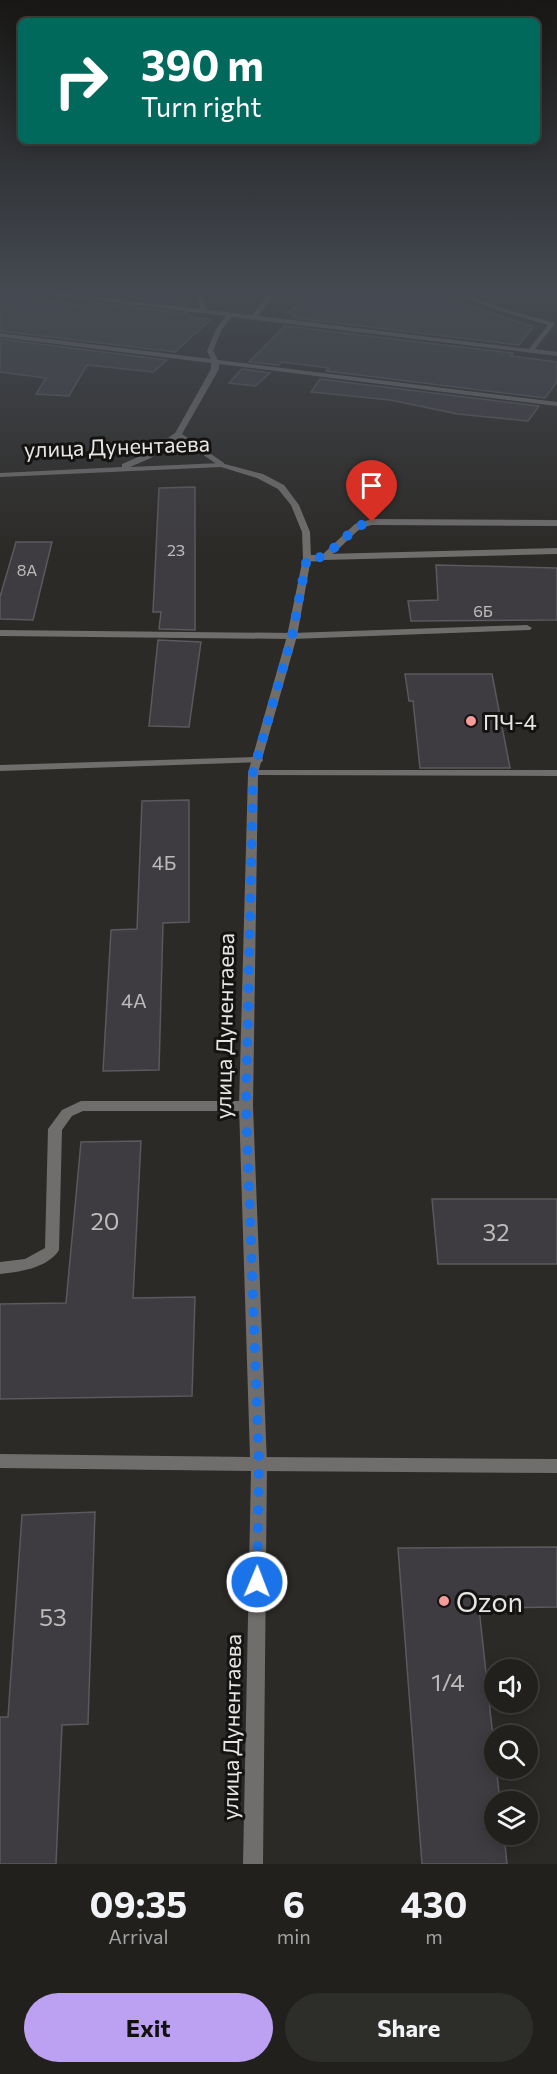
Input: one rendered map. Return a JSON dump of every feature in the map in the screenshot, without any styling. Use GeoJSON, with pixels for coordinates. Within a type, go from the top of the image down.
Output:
{"type":"FeatureCollection","features":[{"type":"Feature","properties":{"kind":"street"},"geometry":{"type":"LineString","coordinates":[[117,470],[148,456],[178,435],[210,378]]}},
{"type":"Feature","properties":{"kind":"street"},"geometry":{"type":"LineString","coordinates":[[355,378],[557,404]]}},
{"type":"Feature","properties":{"kind":"street"},"geometry":{"type":"LineString","coordinates":[[178,435],[221,465]]}},
{"type":"Feature","properties":{"kind":"street","name":"улица Дунентаева"},"geometry":{"type":"LineString","coordinates":[[0,475],[221,465],[260,476],[281,487],[295,505],[306,532],[307,558],[292,636],[253,773],[246,1106],[259,1464],[253,1864]]}},
{"type":"Feature","properties":{"kind":"street"},"geometry":{"type":"LineString","coordinates":[[324,557],[358,526],[372,522],[557,523]]}},
{"type":"Feature","properties":{"kind":"street"},"geometry":{"type":"LineString","coordinates":[[307,558],[557,551]]}},
{"type":"Feature","properties":{"kind":"street"},"geometry":{"type":"LineString","coordinates":[[0,633],[292,636],[526,628]]}},
{"type":"Feature","properties":{"kind":"street"},"geometry":{"type":"LineString","coordinates":[[0,768],[258,760]]}},
{"type":"Feature","properties":{"kind":"street"},"geometry":{"type":"LineString","coordinates":[[253,773],[557,773]]}},
{"type":"Feature","properties":{"kind":"street"},"geometry":{"type":"LineString","coordinates":[[0,1268],[18,1267],[40,1260],[52,1250],[55,1129],[67,1113],[81,1106],[246,1106]]}},
{"type":"Feature","properties":{"kind":"street"},"geometry":{"type":"LineString","coordinates":[[0,1462],[557,1466]]}},
{"type":"Feature","properties":{"kind":"building"},"geometry":{"type":"Polygon","coordinates":[[[46,378],[79,378],[69,396],[36,394],[46,378]]]}},
{"type":"Feature","properties":{"kind":"building"},"geometry":{"type":"Polygon","coordinates":[[[234,378],[264,378],[255,386],[229,383],[234,378]]]}},
{"type":"Feature","properties":{"kind":"building"},"geometry":{"type":"Polygon","coordinates":[[[383,378],[557,378],[557,382],[545,398],[383,378]]]}},
{"type":"Feature","properties":{"kind":"building"},"geometry":{"type":"Polygon","coordinates":[[[320,379],[539,406],[528,421],[458,414],[390,400],[311,392],[320,379]]]}},
{"type":"Feature","properties":{"kind":"building"},"geometry":{"type":"Polygon","coordinates":[[[195,487],[195,630],[159,629],[161,612],[153,612],[159,488],[195,487]]]}},
{"type":"Feature","properties":{"kind":"building"},"geometry":{"type":"Polygon","coordinates":[[[16,542],[52,542],[33,620],[0,619],[0,597],[16,542]]]}},
{"type":"Feature","properties":{"kind":"building"},"geometry":{"type":"Polygon","coordinates":[[[436,565],[557,568],[557,620],[411,621],[408,601],[438,600],[436,565]]]}},
{"type":"Feature","properties":{"kind":"building"},"geometry":{"type":"Polygon","coordinates":[[[158,640],[201,642],[189,727],[149,726],[158,640]]]}},
{"type":"Feature","properties":{"kind":"building","name":"ПЧ-4"},"geometry":{"type":"Polygon","coordinates":[[[405,674],[492,674],[510,768],[420,768],[413,701],[409,701],[405,674]]]}},
{"type":"Feature","properties":{"kind":"building"},"geometry":{"type":"Polygon","coordinates":[[[189,800],[189,922],[163,923],[159,1070],[103,1071],[111,930],[137,929],[142,801],[189,800]]]}},
{"type":"Feature","properties":{"kind":"building"},"geometry":{"type":"Polygon","coordinates":[[[141,1141],[133,1298],[195,1297],[192,1396],[0,1399],[0,1304],[66,1303],[81,1142],[141,1141]]]}},
{"type":"Feature","properties":{"kind":"building"},"geometry":{"type":"Polygon","coordinates":[[[432,1199],[557,1199],[557,1264],[438,1264],[432,1199]]]}},
{"type":"Feature","properties":{"kind":"building"},"geometry":{"type":"Polygon","coordinates":[[[95,1512],[88,1724],[62,1725],[56,1864],[0,1864],[0,1717],[8,1717],[22,1515],[95,1512]]]}},
{"type":"Feature","properties":{"kind":"building"},"geometry":{"type":"Polygon","coordinates":[[[557,1547],[557,1607],[479,1608],[485,1659],[484,1713],[490,1713],[492,1725],[484,1725],[484,1779],[498,1779],[499,1791],[484,1791],[484,1845],[505,1845],[507,1864],[422,1864],[398,1548],[557,1547]]]}},
{"type":"Feature","properties":{"kind":"place","name":"ПЧ-4"},"geometry":{"type":"Point","coordinates":[471,721]}},
{"type":"Feature","properties":{"kind":"place","name":"Ozon"},"geometry":{"type":"Point","coordinates":[444,1601]}},
{"type":"Feature","properties":{"kind":"route"},"geometry":{"type":"LineString","coordinates":[[257,1582],[259,1464],[246,1106],[253,773],[292,636],[307,558],[324,557],[358,526],[372,522]]}}]}
